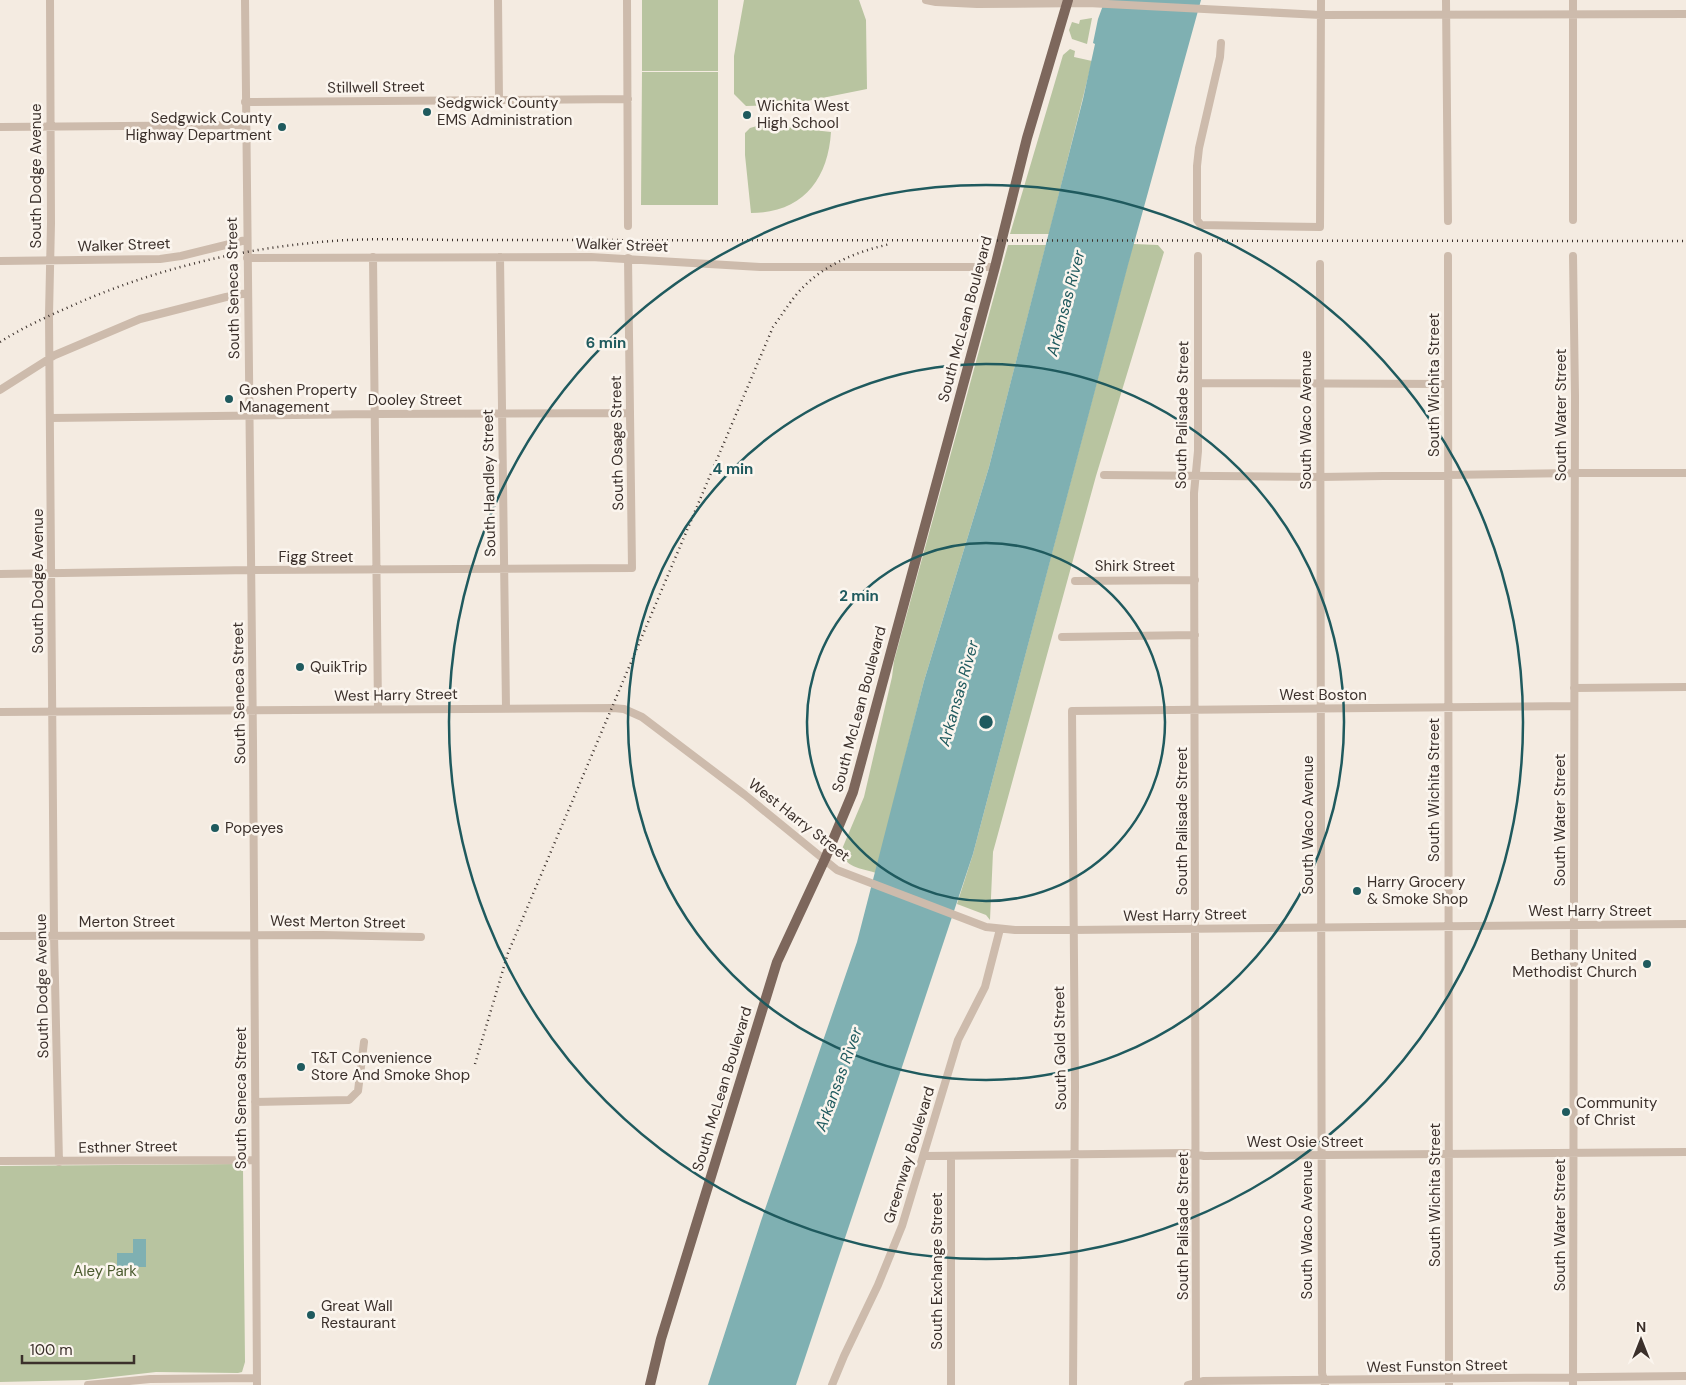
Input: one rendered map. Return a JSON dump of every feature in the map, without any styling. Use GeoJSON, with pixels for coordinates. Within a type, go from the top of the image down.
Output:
{"type":"FeatureCollection","features":[{"type":"Feature","properties":{"kind":"main road","name":"South McLean Boulevard"},"geometry":{"type":"LineString","coordinates":[[650,1385],[664,1332],[777,962],[825,859],[853,792],[995,267],[1027,138],[1067,2]]}},
{"type":"Feature","properties":{"kind":"street","name":"South Dodge Avenue"},"geometry":{"type":"LineString","coordinates":[[50,0],[51,223],[49,260],[54,936],[59,1162]]}},
{"type":"Feature","properties":{"kind":"street","name":"South Seneca Street"},"geometry":{"type":"LineString","coordinates":[[244,0],[253,711],[257,1381]]}},
{"type":"Feature","properties":{"kind":"street"},"geometry":{"type":"LineString","coordinates":[[498,0],[499,100]]}},
{"type":"Feature","properties":{"kind":"street"},"geometry":{"type":"LineString","coordinates":[[627,0],[628,226]]}},
{"type":"Feature","properties":{"kind":"street"},"geometry":{"type":"LineString","coordinates":[[926,0],[977,4],[1067,2],[1321,15],[1686,14]]}},
{"type":"Feature","properties":{"kind":"street"},"geometry":{"type":"LineString","coordinates":[[1221,43],[1220,57],[1197,166],[1197,220],[1201,225],[1320,227],[1321,0]]}},
{"type":"Feature","properties":{"kind":"street"},"geometry":{"type":"LineString","coordinates":[[1446,0],[1448,221]]}},
{"type":"Feature","properties":{"kind":"street"},"geometry":{"type":"LineString","coordinates":[[1573,0],[1573,220]]}},
{"type":"Feature","properties":{"kind":"street","name":"Stillwell Street"},"geometry":{"type":"LineString","coordinates":[[245,102],[628,99]]}},
{"type":"Feature","properties":{"kind":"street"},"geometry":{"type":"LineString","coordinates":[[0,127],[246,125]]}},
{"type":"Feature","properties":{"kind":"street","name":"Walker Street"},"geometry":{"type":"LineString","coordinates":[[0,261],[160,259],[181,256],[246,240]]}},
{"type":"Feature","properties":{"kind":"street","name":"South Palisade Street"},"geometry":{"type":"LineString","coordinates":[[1193,1384],[1196,1155],[1194,493],[1198,451],[1198,256]]}},
{"type":"Feature","properties":{"kind":"street","name":"South Wichita Street"},"geometry":{"type":"LineString","coordinates":[[1448,256],[1447,708],[1450,1382]]}},
{"type":"Feature","properties":{"kind":"street","name":"South Water Street"},"geometry":{"type":"LineString","coordinates":[[1573,256],[1575,473],[1573,1381]]}},
{"type":"Feature","properties":{"kind":"street"},"geometry":{"type":"LineString","coordinates":[[373,257],[378,709]]}},
{"type":"Feature","properties":{"kind":"street","name":"South Handley Street"},"geometry":{"type":"LineString","coordinates":[[500,257],[506,708]]}},
{"type":"Feature","properties":{"kind":"street","name":"Walker Street"},"geometry":{"type":"LineString","coordinates":[[246,258],[628,258],[760,267],[995,267]]}},
{"type":"Feature","properties":{"kind":"street","name":"South Osage Street"},"geometry":{"type":"LineString","coordinates":[[628,258],[632,568]]}},
{"type":"Feature","properties":{"kind":"street","name":"South Waco Avenue"},"geometry":{"type":"LineString","coordinates":[[1320,264],[1321,1156],[1322,1373],[1324,1383]]}},
{"type":"Feature","properties":{"kind":"street"},"geometry":{"type":"LineString","coordinates":[[0,390],[50,358],[140,319],[247,293]]}},
{"type":"Feature","properties":{"kind":"street"},"geometry":{"type":"LineString","coordinates":[[1198,383],[1320,385],[1447,384]]}},
{"type":"Feature","properties":{"kind":"street","name":"Dooley Street"},"geometry":{"type":"LineString","coordinates":[[51,418],[630,413]]}},
{"type":"Feature","properties":{"kind":"street"},"geometry":{"type":"LineString","coordinates":[[1104,475],[1320,477],[1686,473]]}},
{"type":"Feature","properties":{"kind":"street","name":"Figg Street"},"geometry":{"type":"LineString","coordinates":[[0,574],[251,570],[376,571],[632,568]]}},
{"type":"Feature","properties":{"kind":"street","name":"Shirk Street"},"geometry":{"type":"LineString","coordinates":[[1075,581],[1195,580]]}},
{"type":"Feature","properties":{"kind":"street"},"geometry":{"type":"LineString","coordinates":[[1062,637],[1195,635]]}},
{"type":"Feature","properties":{"kind":"street"},"geometry":{"type":"LineString","coordinates":[[1574,688],[1686,687]]}},
{"type":"Feature","properties":{"kind":"street","name":"West Boston"},"geometry":{"type":"LineString","coordinates":[[1072,711],[1574,706]]}},
{"type":"Feature","properties":{"kind":"street","name":"West Harry Street"},"geometry":{"type":"LineString","coordinates":[[0,712],[506,708],[624,709],[642,717],[745,795],[837,870],[986,927],[1000,929],[1072,930],[1686,924]]}},
{"type":"Feature","properties":{"kind":"street","name":"South Gold Street"},"geometry":{"type":"LineString","coordinates":[[1072,711],[1073,1385]]}},
{"type":"Feature","properties":{"kind":"street","name":"Greenway Boulevard"},"geometry":{"type":"LineString","coordinates":[[832,1385],[878,1286],[902,1226],[958,1040],[985,987],[1000,929]]}},
{"type":"Feature","properties":{"kind":"street","name":"Merton Street"},"geometry":{"type":"LineString","coordinates":[[0,936],[254,935]]}},
{"type":"Feature","properties":{"kind":"street","name":"West Merton Street"},"geometry":{"type":"LineString","coordinates":[[254,935],[421,937]]}},
{"type":"Feature","properties":{"kind":"street"},"geometry":{"type":"LineString","coordinates":[[255,1102],[349,1100],[358,1092],[364,1042]]}},
{"type":"Feature","properties":{"kind":"street","name":"West Osie Street"},"geometry":{"type":"LineString","coordinates":[[924,1156],[1187,1153],[1196,1155],[1321,1156],[1686,1152]]}},
{"type":"Feature","properties":{"kind":"street","name":"South Exchange Street"},"geometry":{"type":"LineString","coordinates":[[951,1156],[951,1385]]}},
{"type":"Feature","properties":{"kind":"street","name":"Esthner Street"},"geometry":{"type":"LineString","coordinates":[[0,1161],[255,1160]]}},
{"type":"Feature","properties":{"kind":"street","name":"West Funston Street"},"geometry":{"type":"LineString","coordinates":[[1193,1384],[1203,1382],[1573,1381],[1686,1376]]}},
{"type":"Feature","properties":{"kind":"street"},"geometry":{"type":"LineString","coordinates":[[88,1385],[150,1382],[257,1381]]}},
{"type":"Feature","properties":{"kind":"green space"},"geometry":{"type":"Polygon","coordinates":[[[642,0],[718,0],[718,71],[642,71],[642,0]]]}},
{"type":"Feature","properties":{"kind":"green space"},"geometry":{"type":"Polygon","coordinates":[[[744,0],[859,0],[866,20],[867,89],[787,105],[746,106],[734,94],[734,56],[744,0]]]}},
{"type":"Feature","properties":{"kind":"green space"},"geometry":{"type":"Polygon","coordinates":[[[1092,18],[1087,44],[1072,39],[1069,30],[1072,22],[1079,24],[1080,20],[1092,18]]]}},
{"type":"Feature","properties":{"kind":"green space"},"geometry":{"type":"Polygon","coordinates":[[[1070,49],[1075,51],[1074,57],[1092,61],[1049,234],[1010,234],[1063,55],[1070,49]]]}},
{"type":"Feature","properties":{"kind":"green space"},"geometry":{"type":"Polygon","coordinates":[[[642,72],[718,72],[718,205],[641,205],[642,72]]]}},
{"type":"Feature","properties":{"kind":"green space"},"geometry":{"type":"Polygon","coordinates":[[[778,126],[831,132],[829,149],[824,165],[818,179],[809,191],[785,207],[751,213],[745,155],[745,133],[750,128],[778,126]]]}},
{"type":"Feature","properties":{"kind":"green space"},"geometry":{"type":"Polygon","coordinates":[[[1133,244],[1158,245],[1164,252],[1096,476],[993,852],[990,920],[986,915],[957,904],[973,854],[1133,244]]]}},
{"type":"Feature","properties":{"kind":"green space"},"geometry":{"type":"Polygon","coordinates":[[[1008,245],[1046,245],[989,467],[924,681],[876,873],[849,864],[843,855],[842,849],[864,797],[894,661],[1008,245]]]}},
{"type":"Feature","properties":{"kind":"green space","name":"Aley Park"},"geometry":{"type":"Polygon","coordinates":[[[239,1165],[243,1169],[245,1362],[242,1372],[156,1372],[86,1380],[0,1382],[0,1166],[239,1165]]]}},
{"type":"Feature","properties":{"kind":"water","name":"Arkansas River"},"geometry":{"type":"Polygon","coordinates":[[[1105,0],[1201,0],[1128,265],[973,854],[796,1385],[708,1385],[761,1221],[857,942],[924,681],[989,467],[1083,99],[1095,44],[1093,43],[1098,19],[1105,0]]]}},
{"type":"Feature","properties":{"kind":"water"},"geometry":{"type":"Polygon","coordinates":[[[133,1239],[146,1239],[146,1267],[117,1267],[117,1253],[133,1253],[133,1239]]]}},
{"type":"Feature","properties":{"kind":"railway"},"geometry":{"type":"LineString","coordinates":[[0,342],[78,303],[163,272],[251,251],[330,241],[388,239],[1686,241]]}},
{"type":"Feature","properties":{"kind":"railway"},"geometry":{"type":"LineString","coordinates":[[475,1064],[508,953],[773,327],[805,285],[827,268],[864,251],[890,244]]}},
{"type":"Feature","properties":{"kind":"place","name":"Sedgwick County EMS Administration"},"geometry":{"type":"Point","coordinates":[427,112]}},
{"type":"Feature","properties":{"kind":"place","name":"Wichita West High School"},"geometry":{"type":"Point","coordinates":[747,115]}},
{"type":"Feature","properties":{"kind":"place","name":"Sedgwick County Highway Department"},"geometry":{"type":"Point","coordinates":[282,127]}},
{"type":"Feature","properties":{"kind":"place","name":"Goshen Property Management"},"geometry":{"type":"Point","coordinates":[229,399]}},
{"type":"Feature","properties":{"kind":"place","name":"QuikTrip"},"geometry":{"type":"Point","coordinates":[300,667]}},
{"type":"Feature","properties":{"kind":"place","name":"Popeyes"},"geometry":{"type":"Point","coordinates":[215,828]}},
{"type":"Feature","properties":{"kind":"place","name":"Harry Grocery & Smoke Shop"},"geometry":{"type":"Point","coordinates":[1357,891]}},
{"type":"Feature","properties":{"kind":"place","name":"Bethany United Methodist Church"},"geometry":{"type":"Point","coordinates":[1647,964]}},
{"type":"Feature","properties":{"kind":"place","name":"T&T Convenience Store And Smoke Shop"},"geometry":{"type":"Point","coordinates":[301,1067]}},
{"type":"Feature","properties":{"kind":"place","name":"Community of Christ"},"geometry":{"type":"Point","coordinates":[1566,1112]}},
{"type":"Feature","properties":{"kind":"place","name":"Great Wall Restaurant"},"geometry":{"type":"Point","coordinates":[311,1315]}}]}
